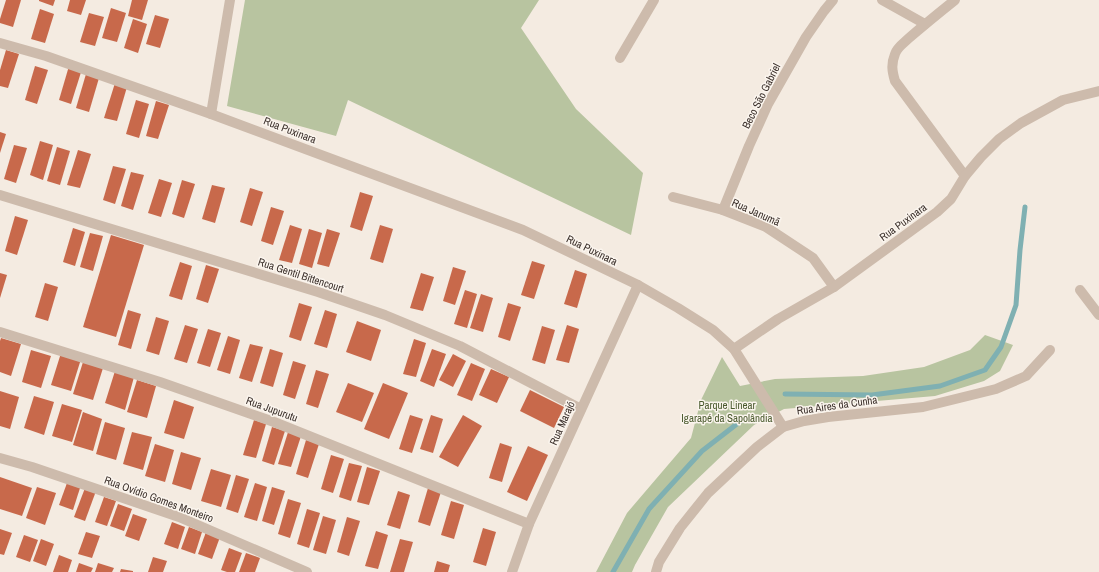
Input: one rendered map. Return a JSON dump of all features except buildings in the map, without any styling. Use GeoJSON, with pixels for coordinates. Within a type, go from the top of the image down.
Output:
{"type":"FeatureCollection","features":[{"type":"Feature","properties":{"kind":"street"},"geometry":{"type":"LineString","coordinates":[[211,114],[230,0]]}},
{"type":"Feature","properties":{"kind":"street"},"geometry":{"type":"LineString","coordinates":[[620,58],[654,0]]}},
{"type":"Feature","properties":{"kind":"street","name":"Beco São Gabriel"},"geometry":{"type":"LineString","coordinates":[[723,210],[768,104],[806,37],[833,0]]}},
{"type":"Feature","properties":{"kind":"street"},"geometry":{"type":"LineString","coordinates":[[882,0],[925,24]]}},
{"type":"Feature","properties":{"kind":"street"},"geometry":{"type":"LineString","coordinates":[[955,0],[900,46],[895,52],[892,63],[892,71],[895,81],[965,176]]}},
{"type":"Feature","properties":{"kind":"street","name":"Rua Puxinara"},"geometry":{"type":"LineString","coordinates":[[0,44],[46,56],[211,114],[523,230],[638,285],[713,330],[734,349],[778,319],[834,287],[937,212],[951,199],[965,176],[981,157],[999,139],[1021,123],[1063,100],[1099,91]]}},
{"type":"Feature","properties":{"kind":"street","name":"Rua Gentil Bittencourt"},"geometry":{"type":"LineString","coordinates":[[0,195],[318,292],[385,315],[460,346],[581,409]]}},
{"type":"Feature","properties":{"kind":"street","name":"Rua Janumã"},"geometry":{"type":"LineString","coordinates":[[673,197],[723,210],[766,227],[813,258],[834,287]]}},
{"type":"Feature","properties":{"kind":"street","name":"Rua Marajó"},"geometry":{"type":"LineString","coordinates":[[512,572],[529,524],[638,285]]}},
{"type":"Feature","properties":{"kind":"street"},"geometry":{"type":"LineString","coordinates":[[1080,290],[1099,315]]}},
{"type":"Feature","properties":{"kind":"street","name":"Rua Jupurutu"},"geometry":{"type":"LineString","coordinates":[[0,332],[160,382],[274,422],[529,524]]}},
{"type":"Feature","properties":{"kind":"street"},"geometry":{"type":"LineString","coordinates":[[734,349],[784,427]]}},
{"type":"Feature","properties":{"kind":"street","name":"Rua Aires da Cunha"},"geometry":{"type":"LineString","coordinates":[[656,572],[659,562],[680,528],[708,493],[757,447],[784,427],[804,421],[828,417],[923,407],[996,389],[1026,376],[1050,350]]}},
{"type":"Feature","properties":{"kind":"street","name":"Rua Ovídio Gomes Monteiro"},"geometry":{"type":"LineString","coordinates":[[0,458],[32,467],[179,517],[307,572]]}},
{"type":"Feature","properties":{"kind":"green space"},"geometry":{"type":"Polygon","coordinates":[[[245,0],[539,0],[521,28],[576,109],[643,173],[631,235],[348,100],[336,136],[227,106],[245,0]]]}},
{"type":"Feature","properties":{"kind":"green space","name":"Parque Linear Igarapé da Sapolândia"},"geometry":{"type":"Polygon","coordinates":[[[985,335],[1013,345],[1000,371],[984,381],[935,396],[784,409],[754,425],[668,507],[632,572],[596,572],[627,513],[691,438],[701,400],[722,357],[740,386],[775,379],[863,376],[924,367],[970,350],[985,335]]]}},
{"type":"Feature","properties":{"kind":"waterway"},"geometry":{"type":"LineString","coordinates":[[785,394],[872,395],[940,386],[985,370],[1001,347],[1016,305],[1025,207]]}},
{"type":"Feature","properties":{"kind":"waterway"},"geometry":{"type":"LineString","coordinates":[[613,572],[649,509],[702,451],[742,420]]}}]}
